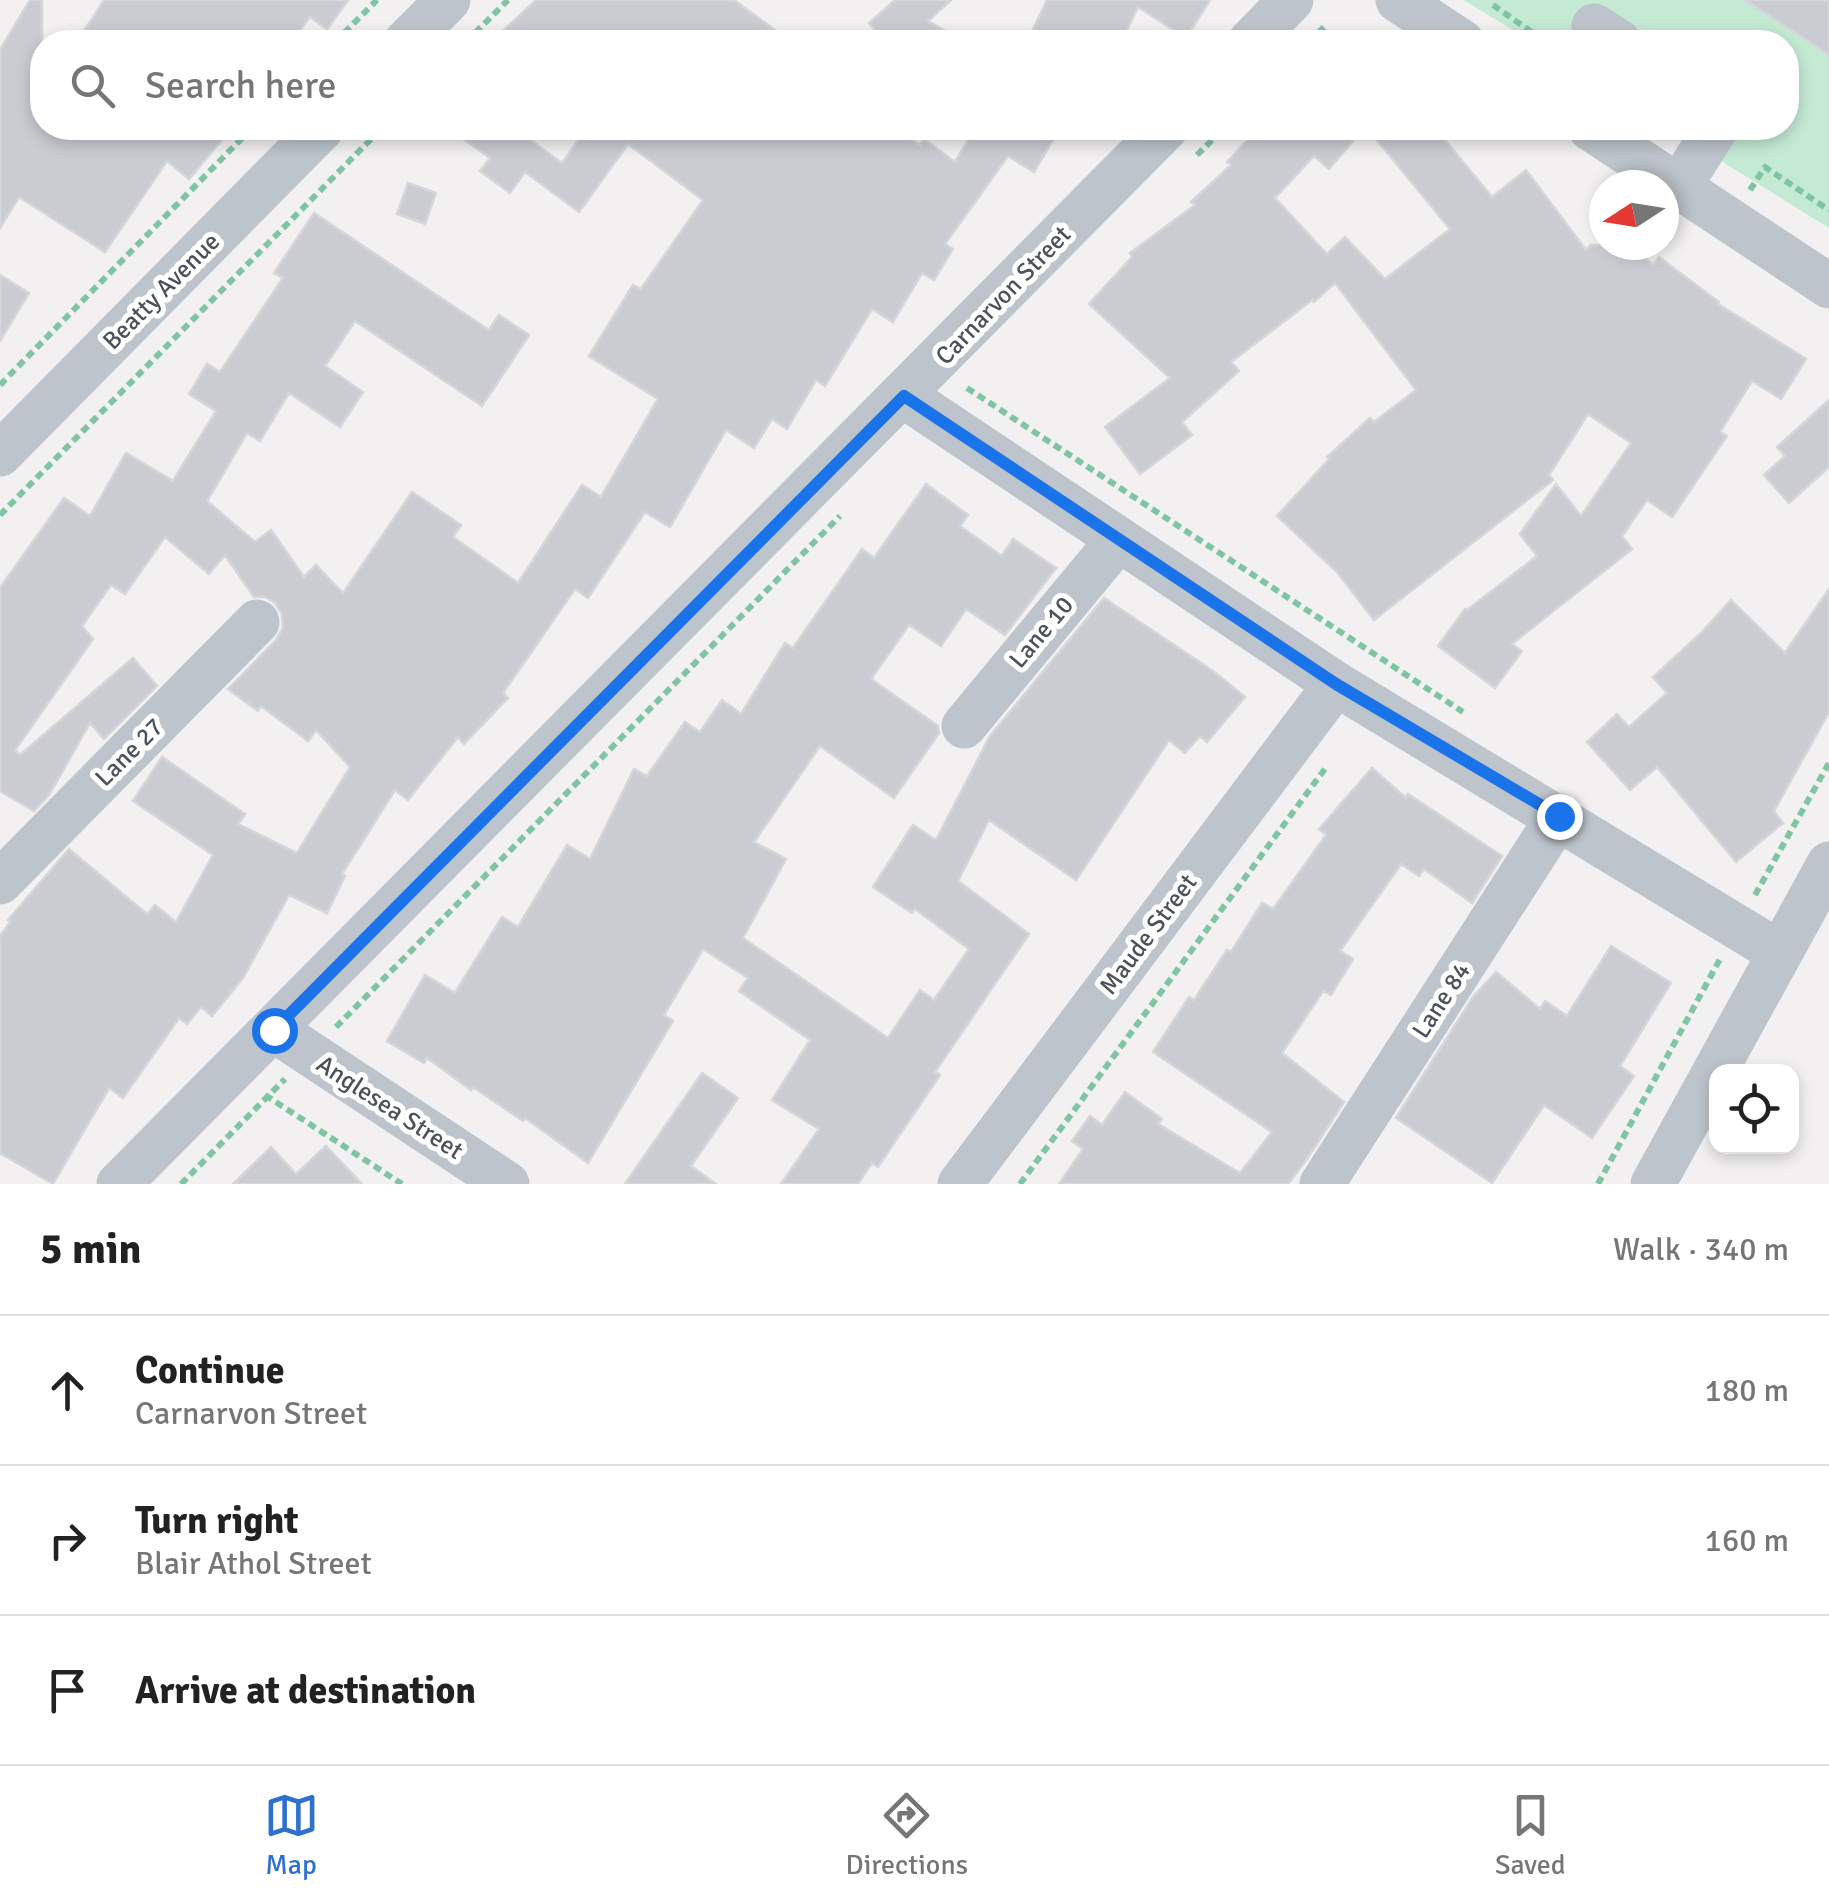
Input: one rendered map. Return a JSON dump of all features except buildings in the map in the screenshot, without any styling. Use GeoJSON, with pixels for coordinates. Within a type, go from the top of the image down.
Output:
{"type":"FeatureCollection","features":[{"type":"Feature","properties":{"kind":"street"},"geometry":{"type":"LineString","coordinates":[[418,30],[448,0]]}},
{"type":"Feature","properties":{"kind":"street"},"geometry":{"type":"LineString","coordinates":[[1398,0],[1444,30]]}},
{"type":"Feature","properties":{"kind":"street"},"geometry":{"type":"LineString","coordinates":[[1274,30],[1309,12]]}},
{"type":"Feature","properties":{"kind":"street","name":"Beatty Avenue"},"geometry":{"type":"LineString","coordinates":[[0,454],[310,140]]}},
{"type":"Feature","properties":{"kind":"street"},"geometry":{"type":"LineString","coordinates":[[1608,140],[1653,170]]}},
{"type":"Feature","properties":{"kind":"street"},"geometry":{"type":"LineString","coordinates":[[1708,140],[1679,187],[1829,286]]}},
{"type":"Feature","properties":{"kind":"street","name":"Carnarvon Street"},"geometry":{"type":"LineString","coordinates":[[119,1184],[249,1085],[1176,147]]}},
{"type":"Feature","properties":{"kind":"street"},"geometry":{"type":"LineString","coordinates":[[935,392],[1119,539],[1354,694],[1780,953]]}},
{"type":"Feature","properties":{"kind":"street","name":"Lane 10"},"geometry":{"type":"LineString","coordinates":[[964,726],[1119,539]]}},
{"type":"Feature","properties":{"kind":"street","name":"Lane 27"},"geometry":{"type":"LineString","coordinates":[[0,882],[257,622]]}},
{"type":"Feature","properties":{"kind":"street","name":"Maude Street"},"geometry":{"type":"LineString","coordinates":[[960,1184],[1354,694]]}},
{"type":"Feature","properties":{"kind":"street","name":"Lane 84"},"geometry":{"type":"LineString","coordinates":[[1322,1184],[1559,816]]}},
{"type":"Feature","properties":{"kind":"street"},"geometry":{"type":"LineString","coordinates":[[1653,1184],[1829,864]]}},
{"type":"Feature","properties":{"kind":"street","name":"Anglesea Street"},"geometry":{"type":"LineString","coordinates":[[292,1042],[507,1184]]}},
{"type":"Feature","properties":{"kind":"path"},"geometry":{"type":"LineString","coordinates":[[347,30],[377,0]]}},
{"type":"Feature","properties":{"kind":"path"},"geometry":{"type":"LineString","coordinates":[[478,30],[508,0]]}},
{"type":"Feature","properties":{"kind":"path"},"geometry":{"type":"LineString","coordinates":[[1493,5],[1529,30]]}},
{"type":"Feature","properties":{"kind":"path"},"geometry":{"type":"LineString","coordinates":[[0,385],[240,140]]}},
{"type":"Feature","properties":{"kind":"path"},"geometry":{"type":"LineString","coordinates":[[0,515],[370,140]]}},
{"type":"Feature","properties":{"kind":"path"},"geometry":{"type":"LineString","coordinates":[[935,392],[1398,669],[1478,722]]}},
{"type":"Feature","properties":{"kind":"path"},"geometry":{"type":"LineString","coordinates":[[180,1184],[249,1085],[854,502]]}},
{"type":"Feature","properties":{"kind":"path"},"geometry":{"type":"LineString","coordinates":[[1354,694],[1398,669]]}},
{"type":"Feature","properties":{"kind":"path"},"geometry":{"type":"LineString","coordinates":[[1020,1184],[1336,753]]}},
{"type":"Feature","properties":{"kind":"path"},"geometry":{"type":"LineString","coordinates":[[1598,1184],[1829,763]]}},
{"type":"Feature","properties":{"kind":"path"},"geometry":{"type":"LineString","coordinates":[[249,1085],[402,1184]]}},
{"type":"Feature","properties":{"kind":"green space"},"geometry":{"type":"Polygon","coordinates":[[[1464,0],[1829,0],[1829,228],[1687,140],[1799,140],[1799,30],[1513,30],[1464,0]]]}},
{"type":"Feature","properties":{"kind":"route"},"geometry":{"type":"LineString","coordinates":[[274,1030],[904,396],[1336,684],[1559,816]]}}]}
